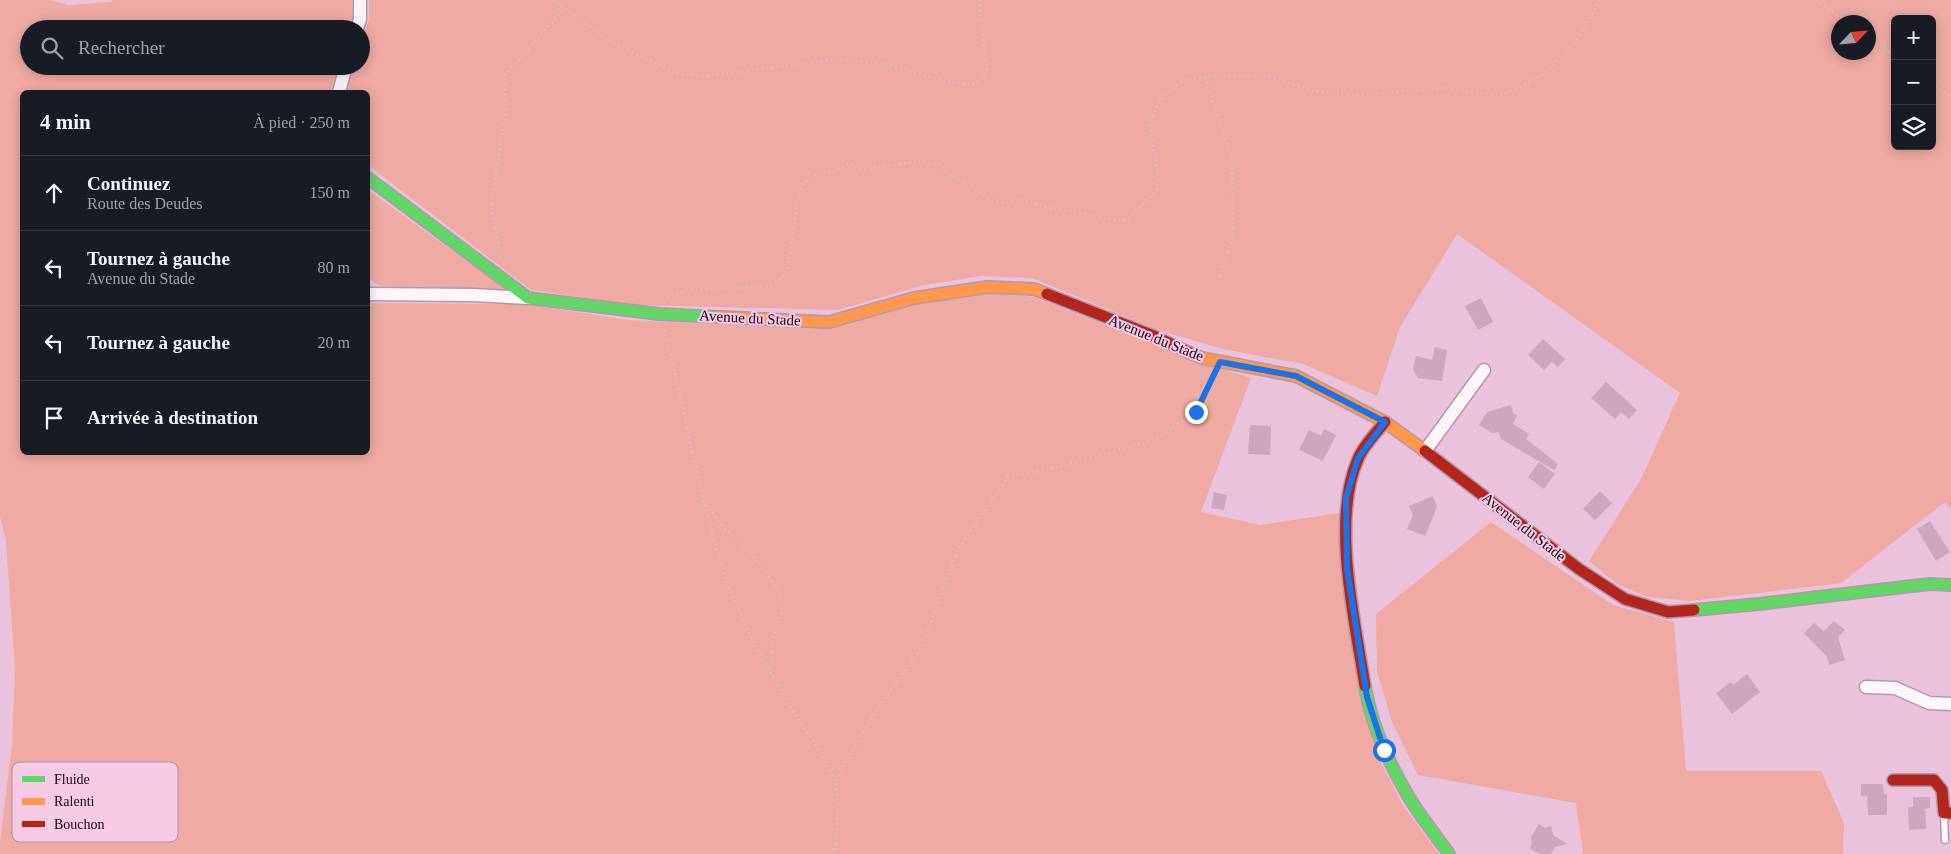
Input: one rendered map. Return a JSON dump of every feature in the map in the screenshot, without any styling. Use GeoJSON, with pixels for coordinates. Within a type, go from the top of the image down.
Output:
{"type":"FeatureCollection","features":[{"type":"Feature","properties":{"kind":"street"},"geometry":{"type":"LineString","coordinates":[[360,0],[360,20]]}},
{"type":"Feature","properties":{"kind":"street"},"geometry":{"type":"LineString","coordinates":[[340,90],[344,75]]}},
{"type":"Feature","properties":{"kind":"street","name":"Avenue du Stade"},"geometry":{"type":"LineString","coordinates":[[370,180],[528,298],[659,314],[829,322],[914,298],[986,287],[1034,289],[1154,336],[1202,358],[1296,376],[1385,422],[1465,480],[1579,569],[1625,599],[1668,612],[1759,604],[1929,584],[1951,584]]}},
{"type":"Feature","properties":{"kind":"street"},"geometry":{"type":"LineString","coordinates":[[370,294],[473,295],[528,298]]}},
{"type":"Feature","properties":{"kind":"street"},"geometry":{"type":"LineString","coordinates":[[1425,451],[1484,370]]}},
{"type":"Feature","properties":{"kind":"street"},"geometry":{"type":"LineString","coordinates":[[1385,422],[1358,458],[1346,498],[1347,569],[1367,697],[1384,750],[1407,795],[1450,854]]}},
{"type":"Feature","properties":{"kind":"street"},"geometry":{"type":"LineString","coordinates":[[1866,687],[1895,688],[1929,703],[1951,704]]}},
{"type":"Feature","properties":{"kind":"street"},"geometry":{"type":"LineString","coordinates":[[1893,780],[1930,779],[1938,782],[1942,790],[1947,813]]}},
{"type":"Feature","properties":{"kind":"lane"},"geometry":{"type":"LineString","coordinates":[[1946,840],[1947,813]]}},
{"type":"Feature","properties":{"kind":"path"},"geometry":{"type":"LineString","coordinates":[[553,0],[610,41],[675,73],[707,76],[830,60],[883,63],[933,78],[967,85],[981,80],[987,70],[979,0]]}},
{"type":"Feature","properties":{"kind":"path"},"geometry":{"type":"LineString","coordinates":[[833,854],[836,845],[838,807],[835,781],[823,755],[752,641],[728,585],[702,500],[672,362],[659,314],[665,299],[686,290],[766,287],[778,281],[788,270],[797,203],[804,183],[818,173],[833,172],[848,163],[860,170],[921,161],[940,165],[952,176],[969,184],[983,195],[1000,204],[1023,200],[1046,207],[1122,221],[1130,218],[1157,190],[1158,175],[1150,126],[1155,109],[1164,96],[1183,80],[1205,77],[1272,77],[1314,90],[1354,96],[1444,88],[1500,94],[1520,87],[1546,72],[1576,41],[1600,0]]}},
{"type":"Feature","properties":{"kind":"path"},"geometry":{"type":"LineString","coordinates":[[1816,0],[1838,15]]}},
{"type":"Feature","properties":{"kind":"path"},"geometry":{"type":"LineString","coordinates":[[498,277],[502,259],[491,206],[506,108],[504,77],[564,9]]}},
{"type":"Feature","properties":{"kind":"path"},"geometry":{"type":"LineString","coordinates":[[1876,43],[1891,53]]}},
{"type":"Feature","properties":{"kind":"path"},"geometry":{"type":"LineString","coordinates":[[1205,77],[1232,159],[1233,234],[1220,278]]}},
{"type":"Feature","properties":{"kind":"path"},"geometry":{"type":"LineString","coordinates":[[1936,87],[1951,98]]}},
{"type":"Feature","properties":{"kind":"path"},"geometry":{"type":"LineString","coordinates":[[835,781],[874,714],[921,648],[958,551],[1008,477],[1054,468],[1154,440],[1196,412],[1220,362]]}},
{"type":"Feature","properties":{"kind":"path"},"geometry":{"type":"LineString","coordinates":[[702,500],[725,529],[763,567],[779,593],[782,610],[772,642],[771,674]]}},
{"type":"Feature","properties":{"kind":"shaded area"},"geometry":{"type":"Polygon","coordinates":[[[0,0],[50,0],[68,5],[110,2],[114,0],[352,0],[353,20],[20,20],[20,75],[336,75],[331,90],[20,90],[20,455],[370,455],[370,303],[525,304],[628,320],[757,326],[987,293],[1034,297],[1200,362],[1251,378],[1201,512],[1260,525],[1339,513],[1380,761],[1403,806],[1439,854],[0,854],[12,745],[15,670],[6,541],[0,517],[0,0]]]}},
{"type":"Feature","properties":{"kind":"shaded area"},"geometry":{"type":"Polygon","coordinates":[[[369,0],[1951,0],[1951,509],[1945,502],[1841,583],[1690,601],[1648,597],[1617,584],[1589,561],[1641,479],[1680,393],[1457,234],[1400,327],[1377,396],[1303,364],[1223,349],[1158,330],[1032,278],[981,276],[924,285],[838,310],[636,305],[531,290],[370,167],[370,90],[346,90],[350,75],[370,75],[369,0]]]}},
{"type":"Feature","properties":{"kind":"shaded area"},"geometry":{"type":"Polygon","coordinates":[[[370,191],[511,293],[380,286],[370,279],[370,191]]]}},
{"type":"Feature","properties":{"kind":"shaded area"},"geometry":{"type":"Polygon","coordinates":[[[1491,522],[1613,605],[1674,622],[1686,771],[1821,771],[1844,823],[1843,854],[1583,854],[1576,803],[1418,775],[1392,722],[1377,671],[1376,614],[1491,522]]]}},
{"type":"Feature","properties":{"kind":"building"},"geometry":{"type":"Polygon","coordinates":[[[1481,298],[1493,322],[1478,330],[1465,306],[1481,298]]]}},
{"type":"Feature","properties":{"kind":"building"},"geometry":{"type":"Polygon","coordinates":[[[1543,339],[1565,359],[1558,367],[1552,362],[1544,370],[1528,355],[1543,339]]]}},
{"type":"Feature","properties":{"kind":"building"},"geometry":{"type":"Polygon","coordinates":[[[1435,347],[1447,350],[1442,381],[1418,378],[1413,369],[1416,356],[1432,360],[1435,347]]]}},
{"type":"Feature","properties":{"kind":"building"},"geometry":{"type":"Polygon","coordinates":[[[1606,382],[1637,410],[1629,419],[1621,412],[1615,419],[1591,398],[1606,382]]]}},
{"type":"Feature","properties":{"kind":"building"},"geometry":{"type":"Polygon","coordinates":[[[1511,405],[1513,413],[1517,415],[1513,424],[1529,434],[1526,439],[1558,464],[1554,470],[1501,439],[1499,432],[1492,433],[1479,425],[1487,412],[1511,405]]]}},
{"type":"Feature","properties":{"kind":"building"},"geometry":{"type":"Polygon","coordinates":[[[1250,425],[1271,426],[1270,455],[1248,454],[1250,425]]]}},
{"type":"Feature","properties":{"kind":"building"},"geometry":{"type":"Polygon","coordinates":[[[1324,429],[1336,435],[1323,461],[1299,450],[1309,430],[1321,436],[1324,429]]]}},
{"type":"Feature","properties":{"kind":"building"},"geometry":{"type":"Polygon","coordinates":[[[1539,462],[1555,474],[1544,489],[1528,477],[1539,462]]]}},
{"type":"Feature","properties":{"kind":"building"},"geometry":{"type":"Polygon","coordinates":[[[1600,491],[1612,503],[1595,520],[1583,509],[1600,491]]]}},
{"type":"Feature","properties":{"kind":"building"},"geometry":{"type":"Polygon","coordinates":[[[1214,492],[1227,495],[1224,510],[1211,508],[1214,492]]]}},
{"type":"Feature","properties":{"kind":"building"},"geometry":{"type":"Polygon","coordinates":[[[1433,496],[1437,507],[1425,536],[1407,529],[1413,515],[1409,506],[1433,496]]]}},
{"type":"Feature","properties":{"kind":"building"},"geometry":{"type":"Polygon","coordinates":[[[1930,521],[1950,552],[1936,561],[1917,529],[1930,521]]]}},
{"type":"Feature","properties":{"kind":"building"},"geometry":{"type":"Polygon","coordinates":[[[1834,621],[1845,630],[1838,637],[1845,660],[1829,665],[1827,657],[1804,633],[1814,623],[1824,631],[1834,621]]]}},
{"type":"Feature","properties":{"kind":"building"},"geometry":{"type":"Polygon","coordinates":[[[1747,674],[1760,692],[1732,714],[1716,693],[1731,682],[1733,685],[1747,674]]]}},
{"type":"Feature","properties":{"kind":"building"},"geometry":{"type":"Polygon","coordinates":[[[1861,784],[1883,784],[1884,794],[1887,794],[1887,815],[1868,815],[1867,796],[1861,796],[1861,784]]]}},
{"type":"Feature","properties":{"kind":"building"},"geometry":{"type":"Polygon","coordinates":[[[1913,797],[1930,797],[1930,808],[1925,809],[1926,829],[1909,830],[1908,807],[1913,807],[1913,797]]]}},
{"type":"Feature","properties":{"kind":"building"},"geometry":{"type":"Polygon","coordinates":[[[1539,824],[1545,828],[1551,826],[1553,835],[1567,844],[1555,847],[1551,854],[1539,854],[1530,848],[1532,843],[1531,837],[1539,824]]]}},
{"type":"Feature","properties":{"kind":"traffic: fast"},"geometry":{"type":"LineString","coordinates":[[370,180],[528,298],[659,314],[720,317]]}},
{"type":"Feature","properties":{"kind":"traffic: fast"},"geometry":{"type":"LineString","coordinates":[[1694,610],[1929,584],[1951,585]]}},
{"type":"Feature","properties":{"kind":"traffic: fast"},"geometry":{"type":"LineString","coordinates":[[1365,686],[1371,714],[1393,769],[1412,802],[1449,854]]}},
{"type":"Feature","properties":{"kind":"traffic: slow"},"geometry":{"type":"LineString","coordinates":[[720,317],[829,322],[914,298],[987,287],[1034,289],[1047,294]]}},
{"type":"Feature","properties":{"kind":"traffic: slow"},"geometry":{"type":"LineString","coordinates":[[1190,353],[1202,358],[1296,376],[1385,422],[1425,451]]}},
{"type":"Feature","properties":{"kind":"traffic: jam"},"geometry":{"type":"LineString","coordinates":[[1047,294],[1154,336],[1190,353]]}},
{"type":"Feature","properties":{"kind":"traffic: jam"},"geometry":{"type":"LineString","coordinates":[[1365,686],[1351,602],[1346,541],[1346,511],[1350,484],[1360,454],[1385,422]]}},
{"type":"Feature","properties":{"kind":"traffic: jam"},"geometry":{"type":"LineString","coordinates":[[1425,451],[1579,569],[1625,599],[1668,612],[1694,610]]}},
{"type":"Feature","properties":{"kind":"traffic: jam"},"geometry":{"type":"LineString","coordinates":[[1893,780],[1934,780],[1942,790],[1944,813],[1951,813]]}},
{"type":"Feature","properties":{"kind":"route"},"geometry":{"type":"LineString","coordinates":[[1196,412],[1220,362],[1296,376],[1385,422],[1358,458],[1346,498],[1347,569],[1367,697],[1384,750]]}}]}
